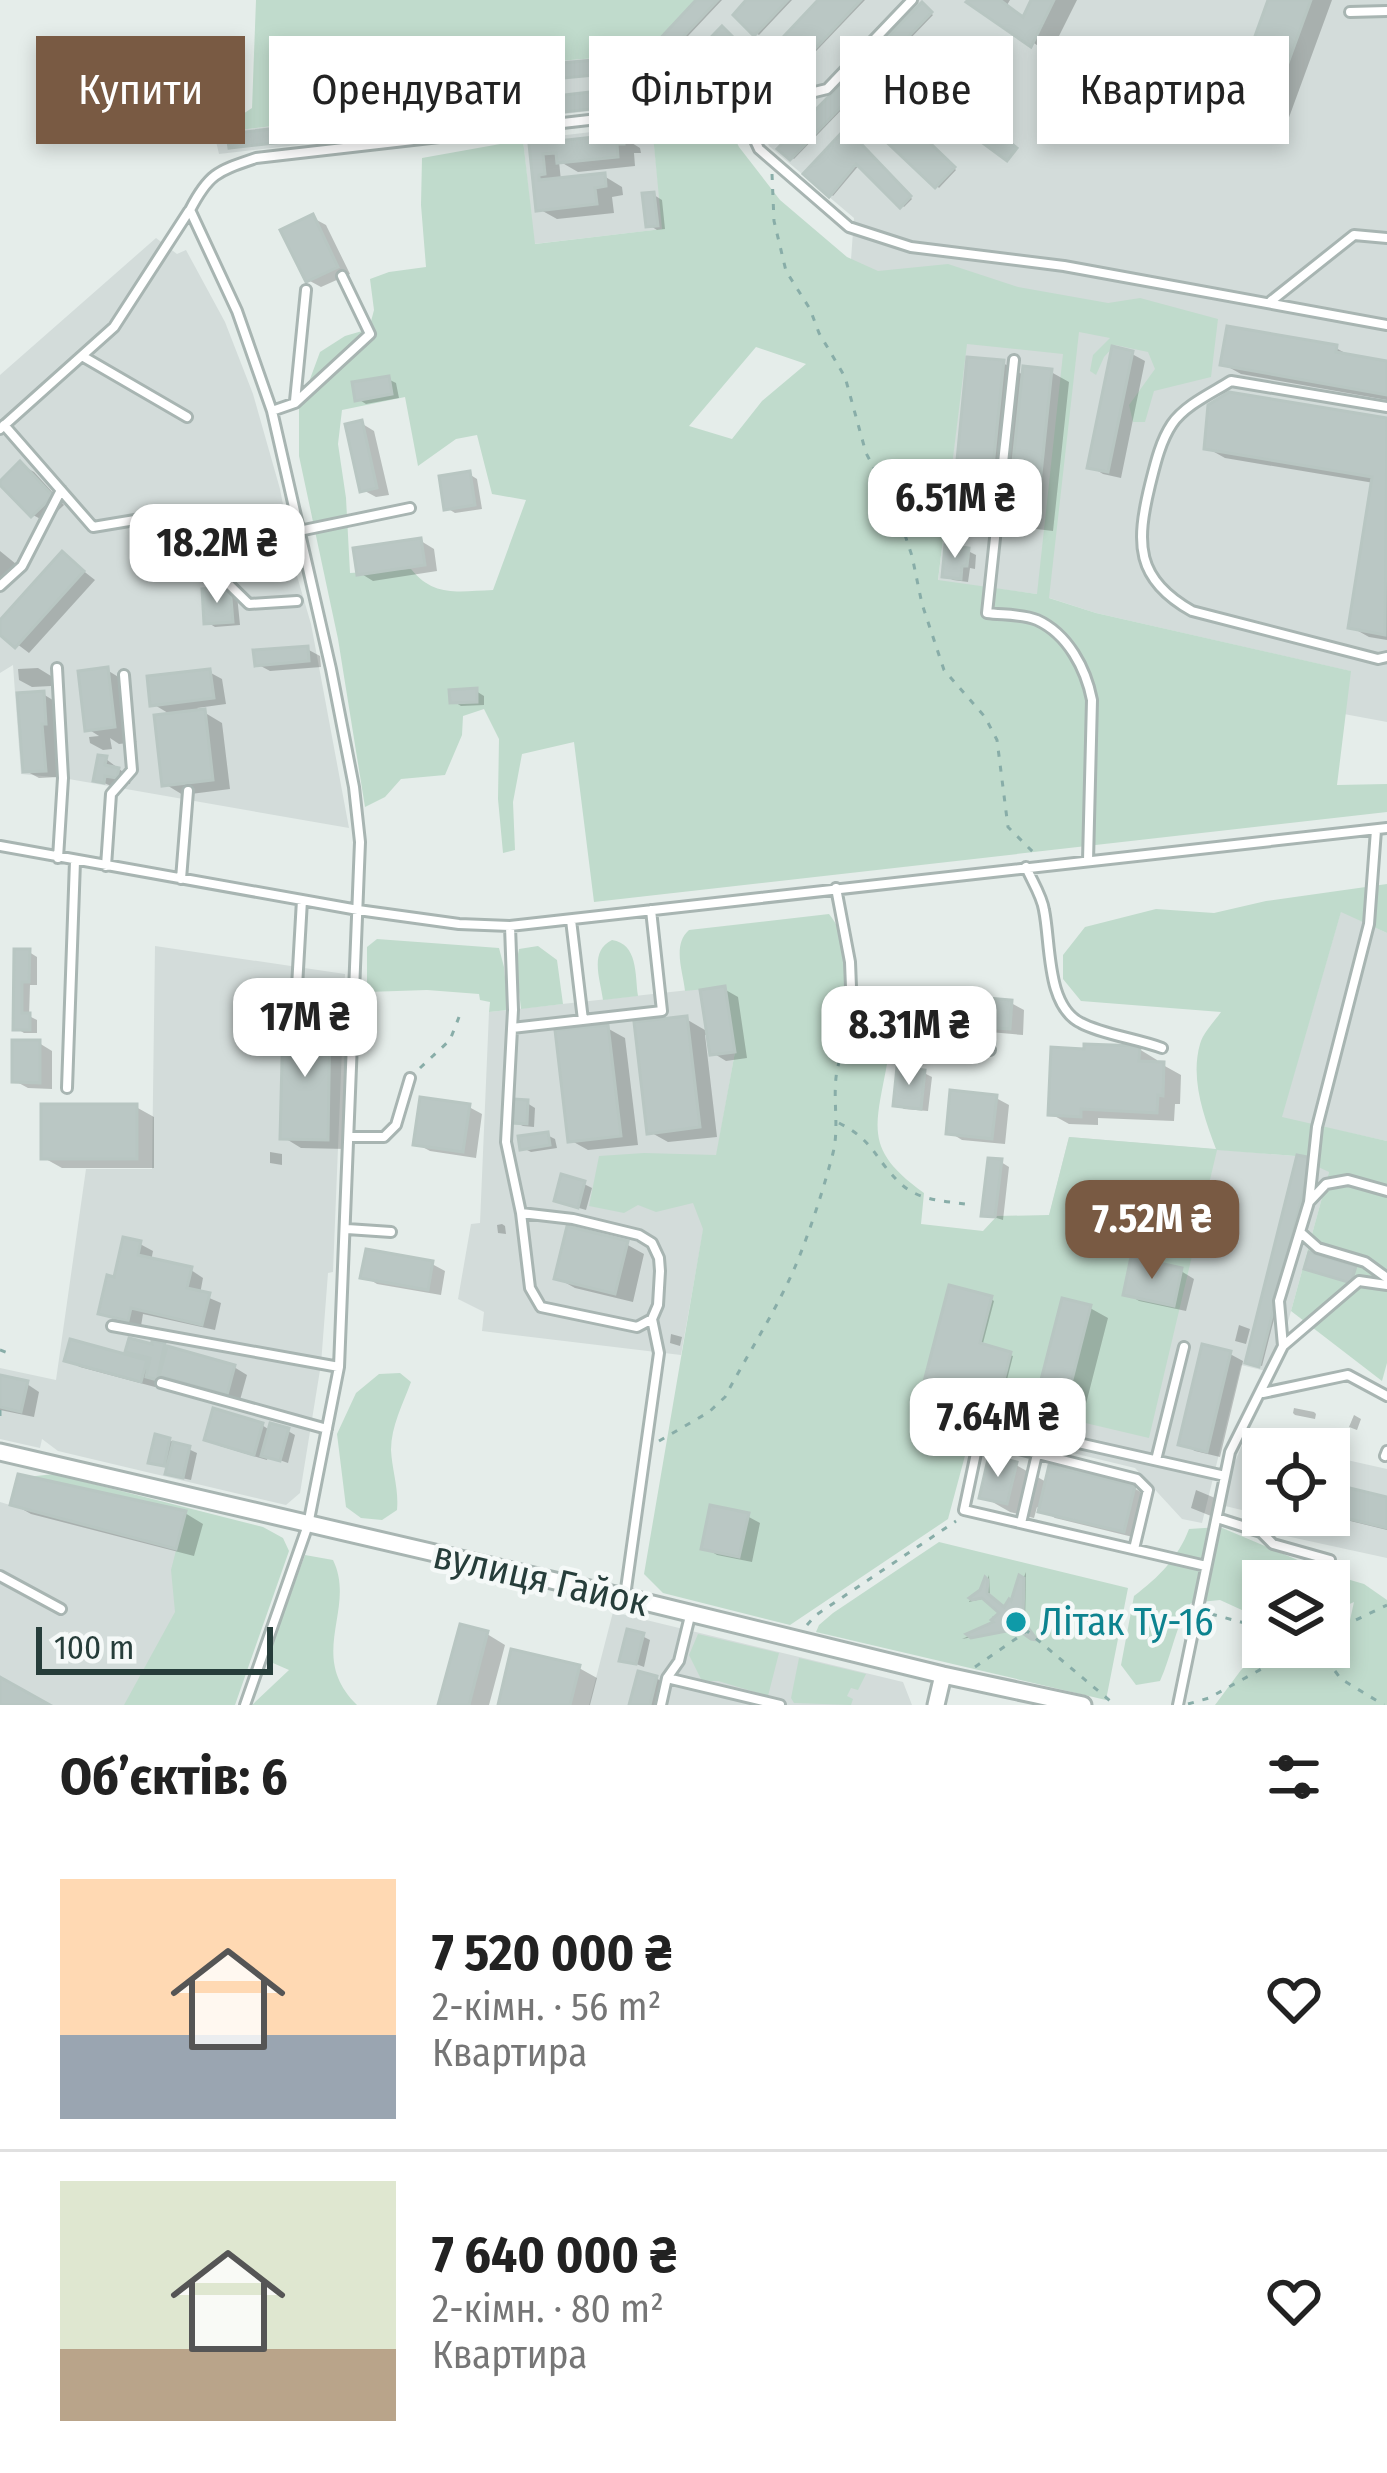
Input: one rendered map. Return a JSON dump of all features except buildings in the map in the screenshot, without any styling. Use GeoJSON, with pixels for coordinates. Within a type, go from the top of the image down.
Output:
{"type":"FeatureCollection","features":[{"type":"Feature","properties":{"kind":"street","name":"вулиця Гайок"},"geometry":{"type":"LineString","coordinates":[[0,1452],[1083,1705]]}},
{"type":"Feature","properties":{"kind":"street"},"geometry":{"type":"LineString","coordinates":[[936,1705],[951,1677]]}},
{"type":"Feature","properties":{"kind":"lane"},"geometry":{"type":"LineString","coordinates":[[816,91],[827,89],[912,0]]}},
{"type":"Feature","properties":{"kind":"lane"},"geometry":{"type":"LineString","coordinates":[[1350,12],[1387,11]]}},
{"type":"Feature","properties":{"kind":"lane"},"geometry":{"type":"LineString","coordinates":[[297,601],[249,604],[160,516],[93,527],[2,427],[114,327],[217,171],[256,158],[589,119]]}},
{"type":"Feature","properties":{"kind":"lane"},"geometry":{"type":"LineString","coordinates":[[757,144],[849,227],[911,247],[1064,266],[1387,325]]}},
{"type":"Feature","properties":{"kind":"lane"},"geometry":{"type":"LineString","coordinates":[[190,210],[237,311],[272,411],[354,787],[360,842],[339,1367],[308,1525],[245,1705]]}},
{"type":"Feature","properties":{"kind":"lane"},"geometry":{"type":"LineString","coordinates":[[1270,302],[1354,235],[1387,238]]}},
{"type":"Feature","properties":{"kind":"lane"},"geometry":{"type":"LineString","coordinates":[[272,411],[295,403],[370,334],[342,276]]}},
{"type":"Feature","properties":{"kind":"lane"},"geometry":{"type":"LineString","coordinates":[[295,403],[306,290]]}},
{"type":"Feature","properties":{"kind":"lane"},"geometry":{"type":"LineString","coordinates":[[82,356],[188,417]]}},
{"type":"Feature","properties":{"kind":"lane"},"geometry":{"type":"LineString","coordinates":[[1015,360],[987,613],[1035,619],[1064,641],[1087,673],[1092,700],[1088,860]]}},
{"type":"Feature","properties":{"kind":"lane"},"geometry":{"type":"LineString","coordinates":[[1384,660],[1192,611],[1159,587],[1145,566],[1140,546],[1141,520],[1156,460],[1173,422],[1231,381],[1387,407]]}},
{"type":"Feature","properties":{"kind":"lane"},"geometry":{"type":"LineString","coordinates":[[0,586],[22,566],[61,490]]}},
{"type":"Feature","properties":{"kind":"lane"},"geometry":{"type":"LineString","coordinates":[[299,531],[410,508]]}},
{"type":"Feature","properties":{"kind":"lane"},"geometry":{"type":"LineString","coordinates":[[57,668],[63,778],[58,858]]}},
{"type":"Feature","properties":{"kind":"lane"},"geometry":{"type":"LineString","coordinates":[[106,866],[111,794],[132,770],[124,674]]}},
{"type":"Feature","properties":{"kind":"lane"},"geometry":{"type":"LineString","coordinates":[[181,879],[188,790]]}},
{"type":"Feature","properties":{"kind":"lane"},"geometry":{"type":"LineString","coordinates":[[0,846],[358,910],[510,926],[1382,829],[1369,924],[1317,1127],[1309,1202],[1280,1301],[1283,1346]]}},
{"type":"Feature","properties":{"kind":"lane"},"geometry":{"type":"LineString","coordinates":[[67,1088],[75,861]]}},
{"type":"Feature","properties":{"kind":"lane"},"geometry":{"type":"LineString","coordinates":[[1026,867],[1044,905],[1052,975],[1064,1012],[1082,1024],[1162,1048]]}},
{"type":"Feature","properties":{"kind":"lane"},"geometry":{"type":"LineString","coordinates":[[836,888],[850,962],[856,1034],[899,1044],[990,1050]]}},
{"type":"Feature","properties":{"kind":"lane"},"geometry":{"type":"LineString","coordinates":[[296,1004],[302,900]]}},
{"type":"Feature","properties":{"kind":"lane"},"geometry":{"type":"LineString","coordinates":[[512,1028],[662,1011],[651,910]]}},
{"type":"Feature","properties":{"kind":"lane"},"geometry":{"type":"LineString","coordinates":[[571,920],[584,1020]]}},
{"type":"Feature","properties":{"kind":"lane"},"geometry":{"type":"LineString","coordinates":[[510,926],[512,1028],[506,1142],[530,1288],[541,1307],[637,1327],[652,1319]]}},
{"type":"Feature","properties":{"kind":"lane"},"geometry":{"type":"LineString","coordinates":[[350,1137],[384,1137],[396,1125],[410,1078]]}},
{"type":"Feature","properties":{"kind":"lane"},"geometry":{"type":"LineString","coordinates":[[1309,1202],[1326,1184],[1348,1180],[1387,1191]]}},
{"type":"Feature","properties":{"kind":"lane"},"geometry":{"type":"LineString","coordinates":[[521,1214],[573,1219],[639,1234],[652,1243],[659,1258],[658,1305],[652,1319],[659,1353],[624,1597]]}},
{"type":"Feature","properties":{"kind":"lane"},"geometry":{"type":"LineString","coordinates":[[346,1229],[391,1232]]}},
{"type":"Feature","properties":{"kind":"lane"},"geometry":{"type":"LineString","coordinates":[[1300,1232],[1318,1248],[1365,1262],[1387,1281]]}},
{"type":"Feature","properties":{"kind":"lane"},"geometry":{"type":"LineString","coordinates":[[1182,1705],[1230,1452],[1283,1346],[1359,1281],[1387,1281]]}},
{"type":"Feature","properties":{"kind":"lane"},"geometry":{"type":"LineString","coordinates":[[112,1326],[339,1367]]}},
{"type":"Feature","properties":{"kind":"lane"},"geometry":{"type":"LineString","coordinates":[[1156,1460],[1184,1347]]}},
{"type":"Feature","properties":{"kind":"lane"},"geometry":{"type":"LineString","coordinates":[[1261,1393],[1348,1375],[1387,1396]]}},
{"type":"Feature","properties":{"kind":"lane"},"geometry":{"type":"LineString","coordinates":[[161,1383],[327,1429]]}},
{"type":"Feature","properties":{"kind":"lane"},"geometry":{"type":"LineString","coordinates":[[1034,1433],[1225,1476]]}},
{"type":"Feature","properties":{"kind":"lane"},"geometry":{"type":"LineString","coordinates":[[1134,1550],[1148,1490],[1137,1479],[979,1439],[964,1510],[1134,1550],[1207,1566]]}},
{"type":"Feature","properties":{"kind":"lane"},"geometry":{"type":"LineString","coordinates":[[1021,1523],[1037,1454]]}},
{"type":"Feature","properties":{"kind":"lane"},"geometry":{"type":"LineString","coordinates":[[1216,1518],[1261,1532],[1274,1544],[1330,1560]]}},
{"type":"Feature","properties":{"kind":"lane"},"geometry":{"type":"LineString","coordinates":[[0,1576],[61,1610]]}},
{"type":"Feature","properties":{"kind":"lane"},"geometry":{"type":"LineString","coordinates":[[661,1705],[668,1678],[679,1661],[690,1614]]}},
{"type":"Feature","properties":{"kind":"lane"},"geometry":{"type":"LineString","coordinates":[[668,1678],[780,1705]]}},
{"type":"Feature","properties":{"kind":"path"},"geometry":{"type":"LineString","coordinates":[[772,160],[774,221],[786,271],[845,376],[866,453],[897,511],[944,670],[985,717],[997,740],[1008,827],[1046,865]]}},
{"type":"Feature","properties":{"kind":"path"},"geometry":{"type":"LineString","coordinates":[[410,1078],[450,1040],[459,1017]]}},
{"type":"Feature","properties":{"kind":"path"},"geometry":{"type":"LineString","coordinates":[[647,1447],[709,1412],[725,1397],[794,1268],[834,1151],[839,1057],[856,1034]]}},
{"type":"Feature","properties":{"kind":"path"},"geometry":{"type":"LineString","coordinates":[[838,1123],[860,1134],[902,1185],[928,1199],[964,1204]]}},
{"type":"Feature","properties":{"kind":"path"},"geometry":{"type":"LineString","coordinates":[[0,1350],[13,1355]]}},
{"type":"Feature","properties":{"kind":"path"},"geometry":{"type":"LineString","coordinates":[[803,1642],[808,1623],[816,1615],[956,1521],[964,1510]]}},
{"type":"Feature","properties":{"kind":"path"},"geometry":{"type":"LineString","coordinates":[[1350,1623],[1387,1605]]}},
{"type":"Feature","properties":{"kind":"path"},"geometry":{"type":"LineString","coordinates":[[1197,1611],[1242,1623]]}},
{"type":"Feature","properties":{"kind":"path"},"geometry":{"type":"LineString","coordinates":[[951,1677],[1028,1631],[1115,1705]]}},
{"type":"Feature","properties":{"kind":"path"},"geometry":{"type":"LineString","coordinates":[[1182,1705],[1209,1698],[1263,1668]]}},
{"type":"Feature","properties":{"kind":"path"},"geometry":{"type":"LineString","coordinates":[[1332,1668],[1341,1679],[1384,1705]]}},
{"type":"Feature","properties":{"kind":"path"},"geometry":{"type":"LineString","coordinates":[[1209,1698],[1217,1705]]}},
{"type":"Feature","properties":{"kind":"shaded area"},"geometry":{"type":"Polygon","coordinates":[[[701,0],[1387,0],[1387,722],[1344,714],[1350,671],[1096,613],[1037,594],[938,581],[966,344],[846,329],[854,218],[768,144],[816,144],[816,36],[667,36],[701,0]]]}},
{"type":"Feature","properties":{"kind":"shaded area"},"geometry":{"type":"Polygon","coordinates":[[[589,59],[589,111],[565,114],[565,60],[589,59]]]}},
{"type":"Feature","properties":{"kind":"shaded area"},"geometry":{"type":"Polygon","coordinates":[[[269,127],[269,144],[305,144],[219,154],[217,144],[245,144],[245,129],[269,127]]]}},
{"type":"Feature","properties":{"kind":"shaded area"},"geometry":{"type":"Polygon","coordinates":[[[589,132],[589,144],[654,144],[663,229],[534,244],[523,144],[565,144],[565,135],[589,132]]]}},
{"type":"Feature","properties":{"kind":"shaded area"},"geometry":{"type":"Polygon","coordinates":[[[156,238],[177,254],[186,250],[225,322],[253,394],[311,624],[349,828],[21,774],[13,665],[0,673],[0,375],[156,238]]]}},
{"type":"Feature","properties":{"kind":"shaded area"},"geometry":{"type":"Polygon","coordinates":[[[1341,911],[1387,933],[1387,1141],[1281,1118],[1341,911]]]}},
{"type":"Feature","properties":{"kind":"shaded area"},"geometry":{"type":"Polygon","coordinates":[[[155,946],[345,974],[333,1272],[328,1273],[321,1364],[300,1493],[286,1505],[58,1451],[42,1439],[40,1448],[0,1439],[0,1368],[56,1380],[86,1169],[152,1169],[155,946]]]}},
{"type":"Feature","properties":{"kind":"shaded area"},"geometry":{"type":"Polygon","coordinates":[[[725,986],[735,1052],[681,1355],[482,1331],[484,1312],[458,1299],[471,1224],[480,1223],[489,1012],[725,986]]]}},
{"type":"Feature","properties":{"kind":"shaded area"},"geometry":{"type":"Polygon","coordinates":[[[1069,1137],[1295,1156],[1331,1165],[1274,1373],[1241,1365],[1202,1523],[1182,1519],[1135,1468],[994,1434],[1069,1137]]]}},
{"type":"Feature","properties":{"kind":"shaded area"},"geometry":{"type":"Polygon","coordinates":[[[1242,1445],[1242,1510],[1225,1506],[1242,1445]]]}},
{"type":"Feature","properties":{"kind":"shaded area"},"geometry":{"type":"Polygon","coordinates":[[[1350,1461],[1387,1469],[1387,1558],[1286,1536],[1350,1536],[1350,1461]]]}},
{"type":"Feature","properties":{"kind":"shaded area"},"geometry":{"type":"Polygon","coordinates":[[[18,1474],[186,1511],[220,1705],[0,1705],[0,1502],[10,1505],[18,1474]]]}},
{"type":"Feature","properties":{"kind":"shaded area"},"geometry":{"type":"Polygon","coordinates":[[[613,1612],[903,1682],[912,1705],[589,1705],[613,1612]]]}},
{"type":"Feature","properties":{"kind":"green space"},"geometry":{"type":"Polygon","coordinates":[[[256,0],[701,0],[667,36],[589,36],[589,59],[565,60],[565,36],[269,36],[269,127],[245,129],[245,113],[252,108],[256,0]]]}},
{"type":"Feature","properties":{"kind":"green space"},"geometry":{"type":"Polygon","coordinates":[[[523,144],[535,244],[662,229],[654,144],[738,144],[780,200],[847,257],[878,271],[948,264],[1018,287],[1108,303],[1140,298],[1218,319],[1211,377],[1154,391],[1145,422],[1133,422],[1129,405],[1155,369],[1148,352],[1115,345],[1096,375],[1090,371],[1093,355],[1110,338],[1079,332],[1049,598],[1351,671],[1337,785],[1387,784],[1387,812],[594,902],[574,742],[522,754],[513,802],[515,850],[503,853],[499,739],[484,709],[463,716],[462,735],[445,775],[401,779],[385,797],[365,807],[338,639],[299,456],[299,409],[320,352],[345,336],[369,329],[374,310],[370,279],[426,267],[422,158],[523,144]],[[967,344],[938,580],[1037,594],[1063,354],[967,344]],[[756,347],[689,426],[732,439],[762,401],[806,364],[756,347]],[[405,397],[342,410],[338,444],[350,573],[411,569],[438,589],[493,590],[526,500],[492,494],[477,435],[456,439],[418,466],[405,397]]]}},
{"type":"Feature","properties":{"kind":"green space"},"geometry":{"type":"Polygon","coordinates":[[[1387,884],[1387,933],[1341,912],[1282,1117],[1387,1141],[1387,1363],[1382,1381],[1291,1311],[1329,1172],[1295,1156],[1217,1150],[1149,1438],[1026,1409],[970,1437],[948,1519],[790,1625],[663,1593],[644,1574],[703,1229],[693,1203],[656,1212],[638,1205],[624,1213],[589,1206],[599,1156],[716,1155],[735,1052],[725,987],[685,991],[680,951],[689,930],[829,914],[846,956],[848,1037],[887,1064],[878,1122],[883,1150],[891,1164],[924,1193],[921,1224],[983,1231],[997,1216],[1049,1215],[1069,1137],[1216,1149],[1203,1111],[1197,1057],[1201,1040],[1221,1012],[1081,1001],[1063,979],[1063,955],[1085,927],[1156,909],[1214,913],[1387,884]]]}},
{"type":"Feature","properties":{"kind":"green space"},"geometry":{"type":"Polygon","coordinates":[[[377,939],[499,948],[508,1010],[489,1012],[490,1002],[480,1000],[479,994],[367,992],[367,947],[377,939]]]}},
{"type":"Feature","properties":{"kind":"green space"},"geometry":{"type":"Polygon","coordinates":[[[612,940],[631,954],[638,996],[603,1000],[598,958],[612,940]]]}},
{"type":"Feature","properties":{"kind":"green space"},"geometry":{"type":"Polygon","coordinates":[[[538,946],[557,960],[563,1004],[521,1009],[519,949],[538,946]]]}},
{"type":"Feature","properties":{"kind":"green space"},"geometry":{"type":"Polygon","coordinates":[[[400,1373],[411,1382],[392,1441],[397,1510],[382,1520],[361,1518],[346,1507],[337,1434],[356,1393],[379,1374],[400,1373]]]}},
{"type":"Feature","properties":{"kind":"green space"},"geometry":{"type":"Polygon","coordinates":[[[54,1474],[263,1527],[283,1538],[289,1551],[235,1705],[124,1705],[175,1612],[171,1570],[186,1511],[27,1477],[54,1474]]]}},
{"type":"Feature","properties":{"kind":"green space"},"geometry":{"type":"Polygon","coordinates":[[[1220,1527],[1298,1560],[1242,1560],[1242,1610],[1220,1600],[1191,1603],[1160,1681],[1136,1685],[1121,1665],[1134,1596],[1167,1566],[1189,1529],[1220,1527]]]}},
{"type":"Feature","properties":{"kind":"green space"},"geometry":{"type":"Polygon","coordinates":[[[939,1542],[1128,1588],[1106,1700],[816,1632],[833,1613],[939,1542]]]}},
{"type":"Feature","properties":{"kind":"green space"},"geometry":{"type":"Polygon","coordinates":[[[305,1555],[333,1560],[340,1596],[335,1668],[357,1705],[252,1705],[289,1670],[266,1660],[305,1555]]]}},
{"type":"Feature","properties":{"kind":"green space"},"geometry":{"type":"Polygon","coordinates":[[[1350,1580],[1387,1600],[1387,1705],[1215,1705],[1243,1668],[1350,1668],[1354,1602],[1350,1604],[1350,1580]]]}},
{"type":"Feature","properties":{"kind":"green space"},"geometry":{"type":"Polygon","coordinates":[[[698,1634],[779,1653],[768,1696],[702,1681],[689,1655],[698,1634]]]}},
{"type":"Feature","properties":{"kind":"green space"},"geometry":{"type":"Polygon","coordinates":[[[799,1658],[866,1674],[858,1690],[851,1688],[847,1696],[853,1699],[851,1705],[794,1703],[799,1658]]]}},
{"type":"Feature","properties":{"kind":"place","name":"Літак Ту-16"},"geometry":{"type":"Point","coordinates":[1016,1622]}}]}
